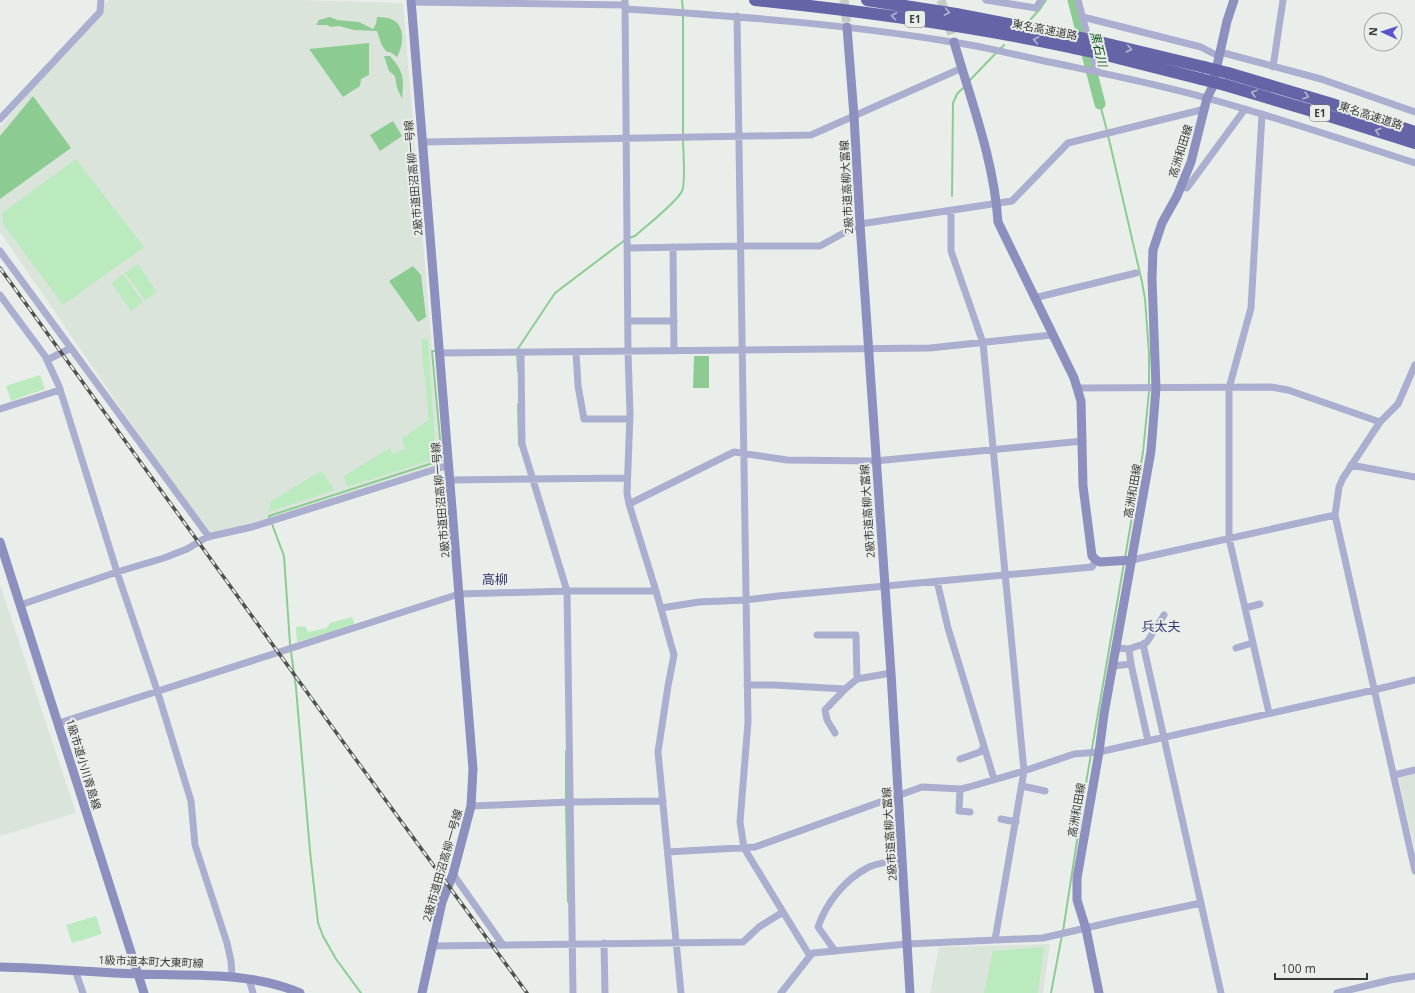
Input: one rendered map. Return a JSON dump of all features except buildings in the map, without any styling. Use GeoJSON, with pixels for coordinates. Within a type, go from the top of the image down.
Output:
{"type":"FeatureCollection","features":[{"type":"Feature","properties":{"kind":"highway","name":"東名高速道路"},"geometry":{"type":"LineString","coordinates":[[755,0],[857,11],[1034,39],[1073,42],[1094,52],[1201,79],[1227,79],[1329,116],[1415,143]]}},
{"type":"Feature","properties":{"kind":"highway","name":"東名高速道路"},"geometry":{"type":"LineString","coordinates":[[867,0],[915,7],[1073,42],[1332,104],[1415,132]]}},
{"type":"Feature","properties":{"kind":"street"},"geometry":{"type":"LineString","coordinates":[[0,119],[100,12],[101,0]]}},
{"type":"Feature","properties":{"kind":"street"},"geometry":{"type":"LineString","coordinates":[[986,0],[1036,8],[1041,0]]}},
{"type":"Feature","properties":{"kind":"street"},"geometry":{"type":"LineString","coordinates":[[1078,0],[1096,72]]}},
{"type":"Feature","properties":{"kind":"street","name":"高洲和田線"},"geometry":{"type":"LineString","coordinates":[[1099,993],[1086,929],[1078,900],[1076,878],[1099,752],[1112,666],[1151,451],[1156,388],[1152,279],[1153,250],[1162,223],[1181,187],[1191,162],[1212,88],[1227,21],[1234,0]]}},
{"type":"Feature","properties":{"kind":"street"},"geometry":{"type":"LineString","coordinates":[[1273,66],[1283,0]]}},
{"type":"Feature","properties":{"kind":"street"},"geometry":{"type":"LineString","coordinates":[[411,1],[625,5],[847,27],[954,42],[1084,69],[1208,98],[1415,163]]}},
{"type":"Feature","properties":{"kind":"street","name":"2級市道田沼高柳一号線"},"geometry":{"type":"LineString","coordinates":[[411,1],[473,769],[471,806],[453,874],[442,902],[422,993]]}},
{"type":"Feature","properties":{"kind":"street"},"geometry":{"type":"LineString","coordinates":[[625,5],[630,419],[627,478],[629,504],[674,655],[658,752],[681,993]]}},
{"type":"Feature","properties":{"kind":"street"},"geometry":{"type":"LineString","coordinates":[[737,16],[748,722],[740,822],[744,848],[810,956]]}},
{"type":"Feature","properties":{"kind":"street"},"geometry":{"type":"LineString","coordinates":[[1083,17],[1201,47],[1219,54],[1321,79],[1415,112]]}},
{"type":"Feature","properties":{"kind":"street","name":"2級市道高柳大富線"},"geometry":{"type":"LineString","coordinates":[[847,27],[910,993]]}},
{"type":"Feature","properties":{"kind":"street"},"geometry":{"type":"LineString","coordinates":[[954,42],[987,155],[997,204],[998,222],[1078,388],[1081,401],[1083,486],[1092,556],[1100,562],[1132,560],[1335,515]]}},
{"type":"Feature","properties":{"kind":"street"},"geometry":{"type":"LineString","coordinates":[[423,142],[811,135],[962,68]]}},
{"type":"Feature","properties":{"kind":"street"},"geometry":{"type":"LineString","coordinates":[[628,248],[820,246],[860,224],[1012,201],[1068,143],[1205,109]]}},
{"type":"Feature","properties":{"kind":"street"},"geometry":{"type":"LineString","coordinates":[[1181,187],[1187,188],[1246,109]]}},
{"type":"Feature","properties":{"kind":"street"},"geometry":{"type":"LineString","coordinates":[[1262,114],[1251,308],[1229,388],[1229,538],[1269,713]]}},
{"type":"Feature","properties":{"kind":"street"},"geometry":{"type":"LineString","coordinates":[[951,211],[951,251],[983,343],[1024,771],[995,940]]}},
{"type":"Feature","properties":{"kind":"street"},"geometry":{"type":"LineString","coordinates":[[673,247],[674,351]]}},
{"type":"Feature","properties":{"kind":"street"},"geometry":{"type":"LineString","coordinates":[[0,251],[209,537]]}},
{"type":"Feature","properties":{"kind":"street"},"geometry":{"type":"LineString","coordinates":[[1034,298],[1136,273]]}},
{"type":"Feature","properties":{"kind":"street"},"geometry":{"type":"LineString","coordinates":[[0,295],[46,360],[60,390],[117,572],[157,690],[191,801],[195,845],[227,943],[232,961],[232,976]]}},
{"type":"Feature","properties":{"kind":"street"},"geometry":{"type":"LineString","coordinates":[[628,321],[674,321]]}},
{"type":"Feature","properties":{"kind":"street"},"geometry":{"type":"LineString","coordinates":[[440,353],[930,348],[1052,335]]}},
{"type":"Feature","properties":{"kind":"street"},"geometry":{"type":"LineString","coordinates":[[46,360],[71,348]]}},
{"type":"Feature","properties":{"kind":"street"},"geometry":{"type":"LineString","coordinates":[[521,352],[522,444],[567,591],[573,993]]}},
{"type":"Feature","properties":{"kind":"street"},"geometry":{"type":"LineString","coordinates":[[576,352],[578,386],[584,419],[630,419]]}},
{"type":"Feature","properties":{"kind":"street"},"geometry":{"type":"LineString","coordinates":[[1415,365],[1398,404],[1380,422],[1343,478],[1339,487],[1335,515],[1415,871]]}},
{"type":"Feature","properties":{"kind":"street"},"geometry":{"type":"LineString","coordinates":[[1078,388],[1271,387],[1288,390],[1380,422]]}},
{"type":"Feature","properties":{"kind":"street"},"geometry":{"type":"LineString","coordinates":[[0,409],[60,390]]}},
{"type":"Feature","properties":{"kind":"street"},"geometry":{"type":"LineString","coordinates":[[629,504],[734,452],[787,460],[875,461],[1082,441]]}},
{"type":"Feature","properties":{"kind":"street"},"geometry":{"type":"LineString","coordinates":[[20,605],[117,572],[164,558],[187,549],[209,537],[252,527],[449,465]]}},
{"type":"Feature","properties":{"kind":"street"},"geometry":{"type":"LineString","coordinates":[[1351,465],[1415,477]]}},
{"type":"Feature","properties":{"kind":"street"},"geometry":{"type":"LineString","coordinates":[[450,480],[627,478]]}},
{"type":"Feature","properties":{"kind":"street","name":"1級市道小川青島線"},"geometry":{"type":"LineString","coordinates":[[0,542],[144,993]]}},
{"type":"Feature","properties":{"kind":"street"},"geometry":{"type":"LineString","coordinates":[[661,608],[699,602],[746,600],[1092,566],[1096,560]]}},
{"type":"Feature","properties":{"kind":"street"},"geometry":{"type":"LineString","coordinates":[[937,581],[948,628],[994,779]]}},
{"type":"Feature","properties":{"kind":"street"},"geometry":{"type":"LineString","coordinates":[[59,723],[157,690],[459,594],[567,591],[656,591]]}},
{"type":"Feature","properties":{"kind":"street"},"geometry":{"type":"LineString","coordinates":[[1245,608],[1260,604]]}},
{"type":"Feature","properties":{"kind":"street"},"geometry":{"type":"LineString","coordinates":[[1116,648],[1129,649],[1147,642],[1164,616]]}},
{"type":"Feature","properties":{"kind":"street"},"geometry":{"type":"LineString","coordinates":[[816,635],[856,635],[857,679]]}},
{"type":"Feature","properties":{"kind":"street"},"geometry":{"type":"LineString","coordinates":[[1236,648],[1252,643]]}},
{"type":"Feature","properties":{"kind":"street"},"geometry":{"type":"LineString","coordinates":[[1143,644],[1221,993]]}},
{"type":"Feature","properties":{"kind":"street"},"geometry":{"type":"LineString","coordinates":[[1129,649],[1148,740]]}},
{"type":"Feature","properties":{"kind":"street"},"geometry":{"type":"LineString","coordinates":[[1112,666],[1131,664]]}},
{"type":"Feature","properties":{"kind":"street"},"geometry":{"type":"LineString","coordinates":[[835,733],[827,720],[825,710],[857,679],[890,673]]}},
{"type":"Feature","properties":{"kind":"street"},"geometry":{"type":"LineString","coordinates":[[668,852],[755,847],[922,788],[960,789],[1024,771],[1074,754],[1099,752],[1415,680]]}},
{"type":"Feature","properties":{"kind":"street"},"geometry":{"type":"LineString","coordinates":[[747,685],[774,684],[845,689]]}},
{"type":"Feature","properties":{"kind":"street"},"geometry":{"type":"LineString","coordinates":[[960,759],[980,752],[984,747]]}},
{"type":"Feature","properties":{"kind":"street"},"geometry":{"type":"LineString","coordinates":[[1394,775],[1415,770]]}},
{"type":"Feature","properties":{"kind":"street"},"geometry":{"type":"LineString","coordinates":[[1022,786],[1045,791]]}},
{"type":"Feature","properties":{"kind":"street"},"geometry":{"type":"LineString","coordinates":[[960,789],[958,810],[970,812]]}},
{"type":"Feature","properties":{"kind":"street"},"geometry":{"type":"LineString","coordinates":[[471,806],[570,802],[663,802]]}},
{"type":"Feature","properties":{"kind":"street"},"geometry":{"type":"LineString","coordinates":[[1002,819],[1016,822]]}},
{"type":"Feature","properties":{"kind":"street"},"geometry":{"type":"LineString","coordinates":[[835,951],[818,927],[822,914],[831,901],[846,883],[869,867],[902,859]]}},
{"type":"Feature","properties":{"kind":"street"},"geometry":{"type":"LineString","coordinates":[[453,874],[503,945]]}},
{"type":"Feature","properties":{"kind":"street"},"geometry":{"type":"LineString","coordinates":[[781,993],[814,953],[907,944],[1043,938],[1201,903]]}},
{"type":"Feature","properties":{"kind":"street"},"geometry":{"type":"LineString","coordinates":[[432,946],[744,942],[759,927],[783,912]]}},
{"type":"Feature","properties":{"kind":"street"},"geometry":{"type":"LineString","coordinates":[[604,943],[605,993]]}},
{"type":"Feature","properties":{"kind":"street","name":"1級市道本町大東町線"},"geometry":{"type":"LineString","coordinates":[[0,967],[138,974],[232,976],[264,981],[293,992]]}},
{"type":"Feature","properties":{"kind":"street"},"geometry":{"type":"LineString","coordinates":[[75,970],[83,993]]}},
{"type":"Feature","properties":{"kind":"street"},"geometry":{"type":"LineString","coordinates":[[1337,993],[1358,991],[1390,980],[1415,976]]}},
{"type":"Feature","properties":{"kind":"street"},"geometry":{"type":"LineString","coordinates":[[249,979],[253,993]]}},
{"type":"Feature","properties":{"kind":"shaded area"},"geometry":{"type":"Polygon","coordinates":[[[108,0],[302,0],[403,3],[442,467],[209,537],[0,232],[0,127],[108,0]]]}},
{"type":"Feature","properties":{"kind":"shaded area"},"geometry":{"type":"Polygon","coordinates":[[[330,17],[337,20],[359,22],[373,29],[376,24],[377,17],[394,20],[402,32],[401,45],[397,57],[390,52],[387,52],[382,46],[377,31],[354,30],[339,26],[331,27],[327,25],[316,25],[319,20],[330,17]]]}},
{"type":"Feature","properties":{"kind":"shaded area"},"geometry":{"type":"Polygon","coordinates":[[[369,43],[369,75],[361,79],[360,86],[343,97],[309,49],[369,43]]]}},
{"type":"Feature","properties":{"kind":"shaded area"},"geometry":{"type":"Polygon","coordinates":[[[384,56],[390,56],[400,71],[403,80],[402,99],[397,88],[395,76],[389,71],[384,56]]]}},
{"type":"Feature","properties":{"kind":"shaded area"},"geometry":{"type":"Polygon","coordinates":[[[33,96],[71,148],[0,199],[0,136],[33,96]]]}},
{"type":"Feature","properties":{"kind":"shaded area"},"geometry":{"type":"Polygon","coordinates":[[[393,121],[402,136],[380,151],[370,135],[393,121]]]}},
{"type":"Feature","properties":{"kind":"shaded area"},"geometry":{"type":"Polygon","coordinates":[[[76,159],[144,247],[63,305],[3,224],[2,213],[76,159]]]}},
{"type":"Feature","properties":{"kind":"shaded area"},"geometry":{"type":"Polygon","coordinates":[[[138,264],[157,292],[145,300],[125,273],[138,264]]]}},
{"type":"Feature","properties":{"kind":"shaded area"},"geometry":{"type":"Polygon","coordinates":[[[413,266],[421,275],[426,317],[418,322],[389,281],[413,266]]]}},
{"type":"Feature","properties":{"kind":"shaded area"},"geometry":{"type":"Polygon","coordinates":[[[123,274],[143,302],[131,311],[111,283],[123,274]]]}},
{"type":"Feature","properties":{"kind":"shaded area"},"geometry":{"type":"Polygon","coordinates":[[[428,338],[436,459],[347,487],[344,476],[390,448],[393,454],[405,449],[402,438],[429,420],[422,353],[422,339],[428,338]]]}},
{"type":"Feature","properties":{"kind":"shaded area"},"geometry":{"type":"Polygon","coordinates":[[[694,356],[709,356],[709,388],[693,388],[694,356]]]}},
{"type":"Feature","properties":{"kind":"shaded area"},"geometry":{"type":"Polygon","coordinates":[[[40,375],[45,389],[11,401],[6,386],[40,375]]]}},
{"type":"Feature","properties":{"kind":"shaded area"},"geometry":{"type":"Polygon","coordinates":[[[321,471],[335,490],[268,512],[271,501],[321,471]]]}},
{"type":"Feature","properties":{"kind":"shaded area"},"geometry":{"type":"Polygon","coordinates":[[[0,585],[76,813],[0,836],[0,585]]]}},
{"type":"Feature","properties":{"kind":"shaded area"},"geometry":{"type":"Polygon","coordinates":[[[352,617],[355,625],[297,642],[296,627],[305,626],[308,632],[327,628],[330,623],[352,617]]]}},
{"type":"Feature","properties":{"kind":"shaded area"},"geometry":{"type":"Polygon","coordinates":[[[1415,773],[1415,849],[1398,777],[1415,773]]]}},
{"type":"Feature","properties":{"kind":"shaded area"},"geometry":{"type":"Polygon","coordinates":[[[96,916],[102,934],[72,943],[66,925],[96,916]]]}},
{"type":"Feature","properties":{"kind":"shaded area"},"geometry":{"type":"Polygon","coordinates":[[[1050,944],[1043,993],[930,993],[939,947],[1050,944]]]}},
{"type":"Feature","properties":{"kind":"shaded area"},"geometry":{"type":"Polygon","coordinates":[[[1044,947],[1038,993],[984,993],[993,951],[1044,947]]]}},
{"type":"Feature","properties":{"kind":"waterway"},"geometry":{"type":"LineString","coordinates":[[682,0],[683,11]]}},
{"type":"Feature","properties":{"kind":"waterway"},"geometry":{"type":"LineString","coordinates":[[1030,20],[1046,0]]}},
{"type":"Feature","properties":{"kind":"waterway","name":"黒石川"},"geometry":{"type":"LineString","coordinates":[[1073,0],[1100,104]]}},
{"type":"Feature","properties":{"kind":"waterway"},"geometry":{"type":"LineString","coordinates":[[683,15],[683,135]]}},
{"type":"Feature","properties":{"kind":"waterway"},"geometry":{"type":"LineString","coordinates":[[1000,49],[1004,45]]}},
{"type":"Feature","properties":{"kind":"waterway"},"geometry":{"type":"LineString","coordinates":[[969,81],[997,52]]}},
{"type":"Feature","properties":{"kind":"waterway"},"geometry":{"type":"LineString","coordinates":[[952,196],[953,103],[957,94],[964,87]]}},
{"type":"Feature","properties":{"kind":"waterway"},"geometry":{"type":"LineString","coordinates":[[1100,104],[1107,131]]}},
{"type":"Feature","properties":{"kind":"waterway"},"geometry":{"type":"LineString","coordinates":[[1108,135],[1142,282],[1145,299],[1149,353],[1149,392],[1143,452],[1125,558]]}},
{"type":"Feature","properties":{"kind":"waterway"},"geometry":{"type":"LineString","coordinates":[[629,238],[635,236],[660,214],[679,196],[682,191],[684,174],[683,139]]}},
{"type":"Feature","properties":{"kind":"waterway"},"geometry":{"type":"LineString","coordinates":[[518,371],[517,350],[555,293],[625,240]]}},
{"type":"Feature","properties":{"kind":"waterway"},"geometry":{"type":"LineString","coordinates":[[270,519],[269,516],[442,460],[432,351],[436,351]]}},
{"type":"Feature","properties":{"kind":"waterway"},"geometry":{"type":"LineString","coordinates":[[518,404],[519,445]]}},
{"type":"Feature","properties":{"kind":"waterway"},"geometry":{"type":"LineString","coordinates":[[272,524],[284,556],[290,644],[296,688],[310,851],[318,923],[323,936],[336,959],[361,993]]}},
{"type":"Feature","properties":{"kind":"waterway"},"geometry":{"type":"LineString","coordinates":[[1063,931],[1086,783],[1124,563]]}},
{"type":"Feature","properties":{"kind":"waterway"},"geometry":{"type":"LineString","coordinates":[[566,751],[566,800]]}},
{"type":"Feature","properties":{"kind":"waterway"},"geometry":{"type":"LineString","coordinates":[[566,805],[568,902]]}},
{"type":"Feature","properties":{"kind":"waterway"},"geometry":{"type":"LineString","coordinates":[[1051,993],[1062,935]]}},
{"type":"Feature","properties":{"kind":"tunnel"},"geometry":{"type":"LineString","coordinates":[[844,0],[847,27]]}},
{"type":"Feature","properties":{"kind":"tunnel"},"geometry":{"type":"LineString","coordinates":[[941,0],[954,42]]}},
{"type":"Feature","properties":{"kind":"railway"},"geometry":{"type":"LineString","coordinates":[[0,268],[527,993]]}},
{"type":"Feature","properties":{"kind":"district","name":"高柳"},"geometry":{"type":"Point","coordinates":[495,579]}},
{"type":"Feature","properties":{"kind":"district","name":"兵太夫"},"geometry":{"type":"Point","coordinates":[1161,626]}}]}
